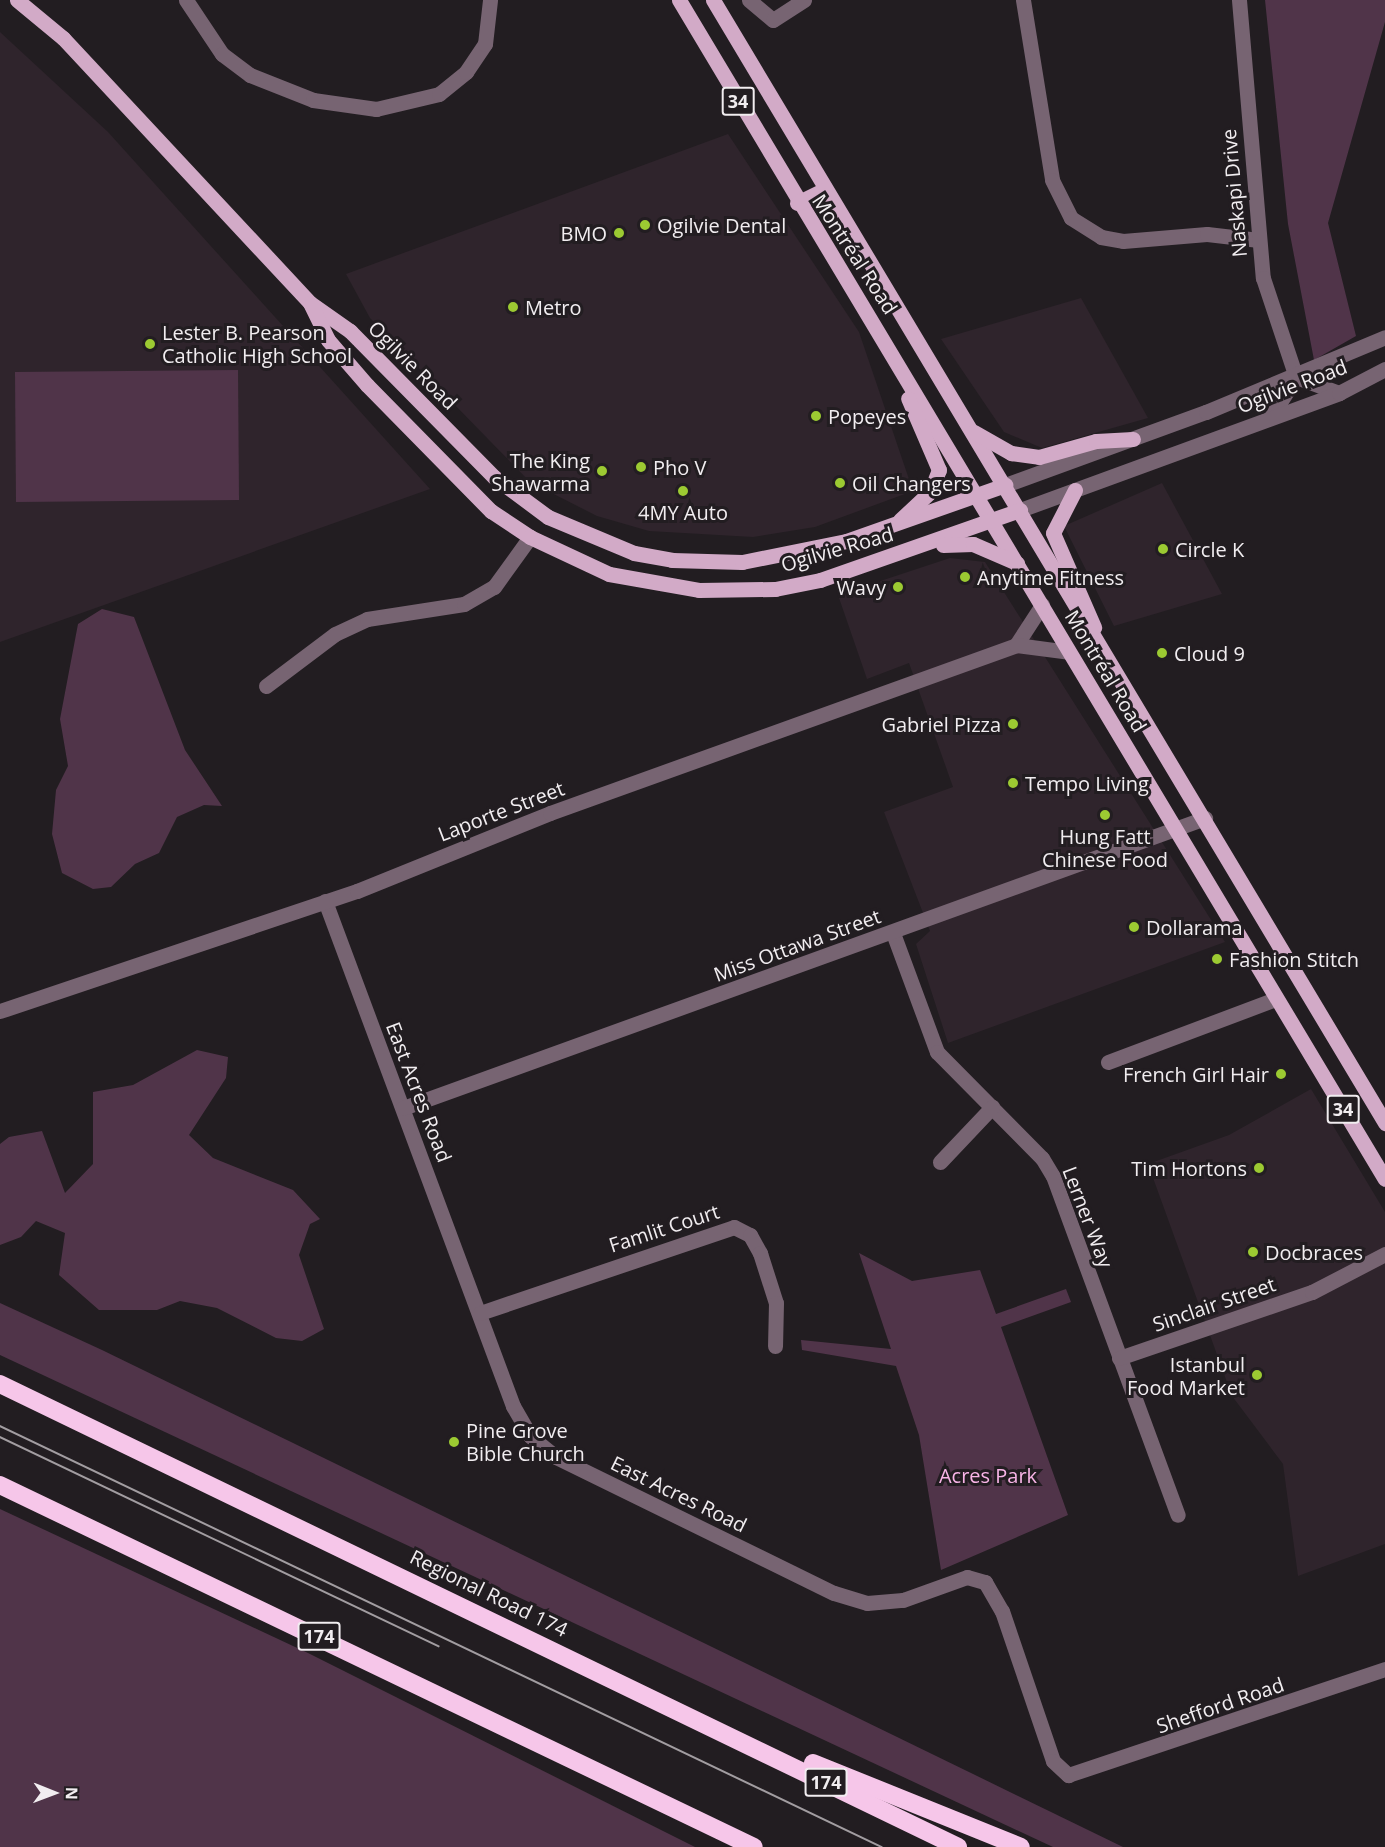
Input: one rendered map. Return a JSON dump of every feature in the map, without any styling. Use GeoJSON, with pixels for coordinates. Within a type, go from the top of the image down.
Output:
{"type":"FeatureCollection","features":[{"type":"Feature","properties":{"kind":"highway","name":"Regional Road 174"},"geometry":{"type":"LineString","coordinates":[[0,1384],[694,1716],[958,1847]]}},
{"type":"Feature","properties":{"kind":"highway","name":"174"},"geometry":{"type":"LineString","coordinates":[[0,1485],[754,1847]]}},
{"type":"Feature","properties":{"kind":"highway"},"geometry":{"type":"LineString","coordinates":[[694,1716],[1021,1847]]}},
{"type":"Feature","properties":{"kind":"main road","name":"Ogilvie Road"},"geometry":{"type":"LineString","coordinates":[[17,0],[63,38],[310,303],[350,331],[494,477],[548,517],[589,536],[672,561],[742,562],[784,557],[898,522],[1005,485]]}},
{"type":"Feature","properties":{"kind":"main road","name":"Montréal Road"},"geometry":{"type":"LineString","coordinates":[[679,0],[797,203],[888,345],[975,495],[1178,830],[1276,999],[1385,1179]]}},
{"type":"Feature","properties":{"kind":"main road","name":"Montréal Road"},"geometry":{"type":"LineString","coordinates":[[713,0],[824,190],[974,432],[1385,1123]]}},
{"type":"Feature","properties":{"kind":"main road"},"geometry":{"type":"LineString","coordinates":[[797,203],[824,190]]}},
{"type":"Feature","properties":{"kind":"main road","name":"Ogilvie Road"},"geometry":{"type":"LineString","coordinates":[[310,303],[328,340],[437,460],[491,511],[530,537],[609,574],[699,590],[798,585],[914,549],[1020,510]]}},
{"type":"Feature","properties":{"kind":"main road"},"geometry":{"type":"LineString","coordinates":[[888,345],[939,470],[930,492],[898,522]]}},
{"type":"Feature","properties":{"kind":"main road"},"geometry":{"type":"LineString","coordinates":[[974,432],[1011,453],[1039,457],[1096,441],[1133,439]]}},
{"type":"Feature","properties":{"kind":"main road"},"geometry":{"type":"LineString","coordinates":[[1075,490],[1053,533],[1090,609],[1096,639]]}},
{"type":"Feature","properties":{"kind":"main road"},"geometry":{"type":"LineString","coordinates":[[914,549],[960,542],[1017,563]]}},
{"type":"Feature","properties":{"kind":"street"},"geometry":{"type":"LineString","coordinates":[[186,0],[222,54],[250,75],[313,100],[376,109],[439,94],[466,72],[485,44],[490,0]]}},
{"type":"Feature","properties":{"kind":"street"},"geometry":{"type":"LineString","coordinates":[[749,0],[773,20],[804,0]]}},
{"type":"Feature","properties":{"kind":"street"},"geometry":{"type":"LineString","coordinates":[[1023,0],[1052,180],[1071,218],[1101,237],[1123,241],[1207,234],[1259,240]]}},
{"type":"Feature","properties":{"kind":"street","name":"Naskapi Drive"},"geometry":{"type":"LineString","coordinates":[[1239,0],[1259,240],[1270,306],[1296,377]]}},
{"type":"Feature","properties":{"kind":"street","name":"Ogilvie Road"},"geometry":{"type":"LineString","coordinates":[[1005,485],[1296,377],[1385,337]]}},
{"type":"Feature","properties":{"kind":"street","name":"Ogilvie Road"},"geometry":{"type":"LineString","coordinates":[[1020,510],[1339,393],[1385,369]]}},
{"type":"Feature","properties":{"kind":"street"},"geometry":{"type":"LineString","coordinates":[[1270,418],[1296,377],[1339,393]]}},
{"type":"Feature","properties":{"kind":"street"},"geometry":{"type":"LineString","coordinates":[[266,686],[335,634],[367,619],[464,604],[494,587],[530,537]]}},
{"type":"Feature","properties":{"kind":"street"},"geometry":{"type":"LineString","coordinates":[[1016,645],[1042,605]]}},
{"type":"Feature","properties":{"kind":"street","name":"Laporte Street"},"geometry":{"type":"LineString","coordinates":[[0,1011],[326,901],[1016,645],[1070,652]]}},
{"type":"Feature","properties":{"kind":"street","name":"Miss Ottawa Street"},"geometry":{"type":"LineString","coordinates":[[403,1108],[1178,830],[1204,818]]}},
{"type":"Feature","properties":{"kind":"street","name":"East Acres Road"},"geometry":{"type":"LineString","coordinates":[[326,901],[513,1406],[530,1436],[556,1457],[834,1593],[867,1603],[903,1600],[967,1577],[985,1582],[1002,1611],[1053,1761],[1068,1775]]}},
{"type":"Feature","properties":{"kind":"street","name":"Lerner Way"},"geometry":{"type":"LineString","coordinates":[[893,933],[937,1052],[992,1107],[1053,1176],[1178,1515]]}},
{"type":"Feature","properties":{"kind":"street"},"geometry":{"type":"LineString","coordinates":[[1108,1062],[1276,999]]}},
{"type":"Feature","properties":{"kind":"street"},"geometry":{"type":"LineString","coordinates":[[940,1162],[992,1107]]}},
{"type":"Feature","properties":{"kind":"street","name":"Famlit Court"},"geometry":{"type":"LineString","coordinates":[[480,1313],[734,1227],[750,1235],[760,1254],[776,1303],[775,1346]]}},
{"type":"Feature","properties":{"kind":"street","name":"Sinclair Street"},"geometry":{"type":"LineString","coordinates":[[1119,1358],[1312,1292],[1385,1254]]}},
{"type":"Feature","properties":{"kind":"street","name":"Shefford Road"},"geometry":{"type":"LineString","coordinates":[[1068,1775],[1385,1668]]}},
{"type":"Feature","properties":{"kind":"shaded area","name":"Lester B. Pearson Catholic High School"},"geometry":{"type":"Polygon","coordinates":[[[0,32],[108,132],[430,489],[0,642],[0,32]]]}},
{"type":"Feature","properties":{"kind":"shaded area"},"geometry":{"type":"Polygon","coordinates":[[[728,134],[859,332],[913,491],[815,527],[753,537],[649,531],[597,516],[530,482],[370,318],[346,274],[728,134]]]}},
{"type":"Feature","properties":{"kind":"shaded area"},"geometry":{"type":"Polygon","coordinates":[[[1081,298],[1148,418],[1042,448],[1004,432],[941,339],[1081,298]]]}},
{"type":"Feature","properties":{"kind":"shaded area"},"geometry":{"type":"Polygon","coordinates":[[[1162,483],[1222,594],[1114,626],[1064,526],[1162,483]]]}},
{"type":"Feature","properties":{"kind":"shaded area"},"geometry":{"type":"Polygon","coordinates":[[[950,558],[985,562],[1225,942],[948,1043],[916,944],[930,931],[884,812],[953,787],[909,663],[867,679],[838,595],[950,558]]]}},
{"type":"Feature","properties":{"kind":"shaded area"},"geometry":{"type":"Polygon","coordinates":[[[1311,1089],[1385,1212],[1385,1544],[1298,1576],[1283,1464],[1232,1396],[1148,1164],[1229,1135],[1311,1089]]]}},
{"type":"Feature","properties":{"kind":"green space"},"geometry":{"type":"Polygon","coordinates":[[[1265,0],[1385,0],[1385,22],[1328,223],[1356,336],[1314,360],[1288,224],[1265,0]]]}},
{"type":"Feature","properties":{"kind":"green space"},"geometry":{"type":"Polygon","coordinates":[[[238,370],[239,500],[16,502],[15,372],[238,370]]]}},
{"type":"Feature","properties":{"kind":"green space"},"geometry":{"type":"Polygon","coordinates":[[[102,609],[134,617],[185,750],[222,806],[204,805],[177,817],[159,853],[135,864],[111,887],[93,889],[62,873],[52,834],[56,790],[68,766],[60,719],[78,624],[102,609]]]}},
{"type":"Feature","properties":{"kind":"green space"},"geometry":{"type":"Polygon","coordinates":[[[197,1050],[228,1057],[226,1078],[189,1135],[213,1158],[293,1190],[320,1219],[310,1224],[299,1255],[324,1329],[302,1341],[276,1338],[217,1308],[180,1301],[157,1310],[99,1310],[59,1275],[65,1233],[36,1221],[21,1237],[0,1245],[0,1144],[9,1137],[42,1131],[65,1193],[93,1164],[93,1092],[133,1085],[197,1050]]]}},
{"type":"Feature","properties":{"kind":"green space","name":"Acres Park"},"geometry":{"type":"Polygon","coordinates":[[[859,1253],[912,1281],[980,1270],[996,1314],[1066,1289],[1071,1302],[1001,1327],[1068,1515],[941,1570],[919,1435],[896,1366],[802,1350],[801,1340],[891,1349],[859,1253]]]}},
{"type":"Feature","properties":{"kind":"green space"},"geometry":{"type":"Polygon","coordinates":[[[0,1303],[102,1350],[1123,1847],[1053,1847],[0,1355],[0,1303]]]}},
{"type":"Feature","properties":{"kind":"green space"},"geometry":{"type":"Polygon","coordinates":[[[0,1509],[308,1653],[695,1847],[0,1847],[0,1509]]]}},
{"type":"Feature","properties":{"kind":"tram line"},"geometry":{"type":"LineString","coordinates":[[0,1426],[882,1847]]}},
{"type":"Feature","properties":{"kind":"tram line"},"geometry":{"type":"LineString","coordinates":[[0,1437],[439,1646]]}},
{"type":"Feature","properties":{"kind":"place","name":"Ogilvie Dental"},"geometry":{"type":"Point","coordinates":[645,225]}},
{"type":"Feature","properties":{"kind":"place","name":"BMO"},"geometry":{"type":"Point","coordinates":[619,233]}},
{"type":"Feature","properties":{"kind":"place","name":"Metro"},"geometry":{"type":"Point","coordinates":[513,307]}},
{"type":"Feature","properties":{"kind":"place","name":"Lester B. Pearson Catholic High School"},"geometry":{"type":"Point","coordinates":[150,344]}},
{"type":"Feature","properties":{"kind":"place","name":"Popeyes"},"geometry":{"type":"Point","coordinates":[816,416]}},
{"type":"Feature","properties":{"kind":"place","name":"Pho V"},"geometry":{"type":"Point","coordinates":[641,467]}},
{"type":"Feature","properties":{"kind":"place","name":"The King Shawarma"},"geometry":{"type":"Point","coordinates":[602,471]}},
{"type":"Feature","properties":{"kind":"place","name":"Oil Changers"},"geometry":{"type":"Point","coordinates":[840,483]}},
{"type":"Feature","properties":{"kind":"place","name":"4MY Auto"},"geometry":{"type":"Point","coordinates":[683,491]}},
{"type":"Feature","properties":{"kind":"place","name":"Circle K"},"geometry":{"type":"Point","coordinates":[1163,549]}},
{"type":"Feature","properties":{"kind":"place","name":"Anytime Fitness"},"geometry":{"type":"Point","coordinates":[965,577]}},
{"type":"Feature","properties":{"kind":"place","name":"Wavy"},"geometry":{"type":"Point","coordinates":[898,587]}},
{"type":"Feature","properties":{"kind":"place","name":"Cloud 9"},"geometry":{"type":"Point","coordinates":[1162,653]}},
{"type":"Feature","properties":{"kind":"place","name":"Gabriel Pizza"},"geometry":{"type":"Point","coordinates":[1013,724]}},
{"type":"Feature","properties":{"kind":"place","name":"Tempo Living"},"geometry":{"type":"Point","coordinates":[1013,783]}},
{"type":"Feature","properties":{"kind":"place","name":"Hung Fatt Chinese Food"},"geometry":{"type":"Point","coordinates":[1105,815]}},
{"type":"Feature","properties":{"kind":"place","name":"Dollarama"},"geometry":{"type":"Point","coordinates":[1134,927]}},
{"type":"Feature","properties":{"kind":"place","name":"Fashion Stitch"},"geometry":{"type":"Point","coordinates":[1217,959]}},
{"type":"Feature","properties":{"kind":"place","name":"French Girl Hair"},"geometry":{"type":"Point","coordinates":[1281,1074]}},
{"type":"Feature","properties":{"kind":"place","name":"Tim Hortons"},"geometry":{"type":"Point","coordinates":[1259,1168]}},
{"type":"Feature","properties":{"kind":"place","name":"Docbraces"},"geometry":{"type":"Point","coordinates":[1253,1252]}},
{"type":"Feature","properties":{"kind":"place","name":"Istanbul Food Market"},"geometry":{"type":"Point","coordinates":[1257,1375]}},
{"type":"Feature","properties":{"kind":"place","name":"Pine Grove Bible Church"},"geometry":{"type":"Point","coordinates":[454,1442]}}]}
